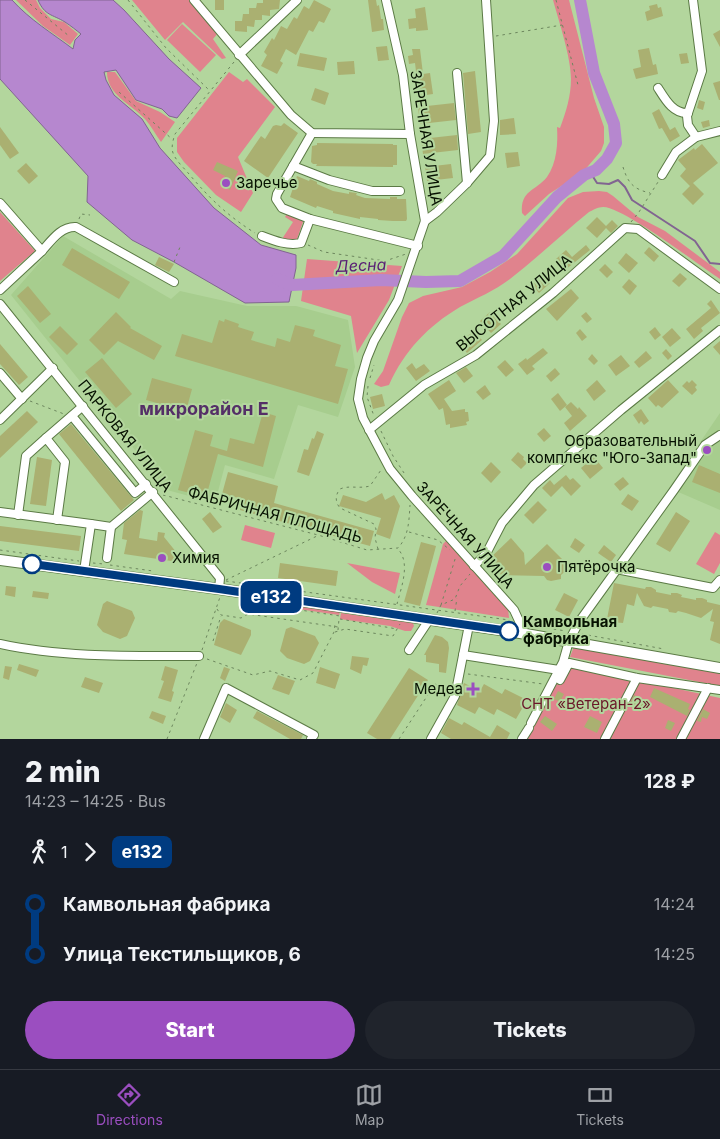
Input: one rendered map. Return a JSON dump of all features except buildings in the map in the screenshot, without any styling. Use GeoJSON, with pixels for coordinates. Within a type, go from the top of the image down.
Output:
{"type":"FeatureCollection","features":[{"type":"Feature","properties":{"kind":"main road"},"geometry":{"type":"LineString","coordinates":[[0,560],[84,571],[222,585],[341,607],[520,633],[720,668]]}},
{"type":"Feature","properties":{"kind":"street"},"geometry":{"type":"LineString","coordinates":[[194,0],[239,56],[291,115],[312,133],[410,134]]}},
{"type":"Feature","properties":{"kind":"street"},"geometry":{"type":"LineString","coordinates":[[239,56],[296,0]]}},
{"type":"Feature","properties":{"kind":"street","name":"ЗАРЕЧНАЯ УЛИЦА"},"geometry":{"type":"LineString","coordinates":[[386,0],[403,75],[410,134],[425,221],[418,246],[408,262],[398,300],[374,341],[361,379],[358,399],[363,418],[390,469],[514,610],[520,623],[520,633]]}},
{"type":"Feature","properties":{"kind":"street"},"geometry":{"type":"LineString","coordinates":[[425,221],[437,212],[490,156],[494,121],[486,0]]}},
{"type":"Feature","properties":{"kind":"street"},"geometry":{"type":"LineString","coordinates":[[693,0],[702,71],[688,113],[688,125],[696,137]]}},
{"type":"Feature","properties":{"kind":"street"},"geometry":{"type":"LineString","coordinates":[[456,73],[466,182]]}},
{"type":"Feature","properties":{"kind":"street"},"geometry":{"type":"LineString","coordinates":[[658,88],[675,109],[680,113],[688,113]]}},
{"type":"Feature","properties":{"kind":"street"},"geometry":{"type":"LineString","coordinates":[[662,175],[676,152],[696,137],[720,131]]}},
{"type":"Feature","properties":{"kind":"street"},"geometry":{"type":"LineString","coordinates":[[312,133],[277,194],[276,199],[282,208],[310,219],[418,246]]}},
{"type":"Feature","properties":{"kind":"street"},"geometry":{"type":"LineString","coordinates":[[293,166],[329,180],[372,192],[400,191]]}},
{"type":"Feature","properties":{"kind":"street"},"geometry":{"type":"LineString","coordinates":[[0,204],[42,251]]}},
{"type":"Feature","properties":{"kind":"street"},"geometry":{"type":"LineString","coordinates":[[262,236],[280,242],[301,243],[310,219]]}},
{"type":"Feature","properties":{"kind":"street"},"geometry":{"type":"LineString","coordinates":[[0,290],[62,230],[69,226],[76,227],[174,282]]}},
{"type":"Feature","properties":{"kind":"street"},"geometry":{"type":"LineString","coordinates":[[625,228],[638,229],[720,289]]}},
{"type":"Feature","properties":{"kind":"street","name":"ВЫСОТНАЯ УЛИЦА"},"geometry":{"type":"LineString","coordinates":[[369,430],[424,385],[476,355],[552,293],[625,228]]}},
{"type":"Feature","properties":{"kind":"street","name":"ПАРКОВАЯ УЛИЦА"},"geometry":{"type":"LineString","coordinates":[[0,304],[146,484],[220,578],[222,585]]}},
{"type":"Feature","properties":{"kind":"street"},"geometry":{"type":"LineString","coordinates":[[474,566],[486,554],[502,523],[534,485],[621,410],[720,330]]}},
{"type":"Feature","properties":{"kind":"street"},"geometry":{"type":"LineString","coordinates":[[0,420],[53,368]]}},
{"type":"Feature","properties":{"kind":"street"},"geometry":{"type":"LineString","coordinates":[[0,373],[22,399]]}},
{"type":"Feature","properties":{"kind":"street"},"geometry":{"type":"LineString","coordinates":[[18,515],[26,456],[83,406]]}},
{"type":"Feature","properties":{"kind":"street"},"geometry":{"type":"LineString","coordinates":[[72,416],[135,493],[146,484]]}},
{"type":"Feature","properties":{"kind":"street"},"geometry":{"type":"LineString","coordinates":[[522,739],[552,685],[578,622],[705,444],[720,435]]}},
{"type":"Feature","properties":{"kind":"street"},"geometry":{"type":"LineString","coordinates":[[46,438],[65,462],[57,520]]}},
{"type":"Feature","properties":{"kind":"street"},"geometry":{"type":"LineString","coordinates":[[107,558],[111,527],[152,492]]}},
{"type":"Feature","properties":{"kind":"street"},"geometry":{"type":"LineString","coordinates":[[0,512],[111,527]]}},
{"type":"Feature","properties":{"kind":"street"},"geometry":{"type":"LineString","coordinates":[[84,571],[91,524]]}},
{"type":"Feature","properties":{"kind":"street"},"geometry":{"type":"LineString","coordinates":[[616,569],[713,588],[720,580]]}},
{"type":"Feature","properties":{"kind":"street"},"geometry":{"type":"LineString","coordinates":[[409,650],[429,620]]}},
{"type":"Feature","properties":{"kind":"street"},"geometry":{"type":"LineString","coordinates":[[431,739],[455,696],[469,625]]}},
{"type":"Feature","properties":{"kind":"street"},"geometry":{"type":"LineString","coordinates":[[0,644],[23,650],[121,657],[199,656]]}},
{"type":"Feature","properties":{"kind":"street"},"geometry":{"type":"LineString","coordinates":[[463,654],[559,670]]}},
{"type":"Feature","properties":{"kind":"street"},"geometry":{"type":"LineString","coordinates":[[560,680],[569,663],[637,678],[720,690]]}},
{"type":"Feature","properties":{"kind":"street"},"geometry":{"type":"LineString","coordinates":[[605,739],[637,678]]}},
{"type":"Feature","properties":{"kind":"street"},"geometry":{"type":"LineString","coordinates":[[204,739],[226,688],[314,735],[311,739]]}},
{"type":"Feature","properties":{"kind":"street"},"geometry":{"type":"LineString","coordinates":[[681,739],[708,688]]}},
{"type":"Feature","properties":{"kind":"path"},"geometry":{"type":"LineString","coordinates":[[25,0],[69,36]]}},
{"type":"Feature","properties":{"kind":"path"},"geometry":{"type":"LineString","coordinates":[[128,0],[166,48],[210,91]]}},
{"type":"Feature","properties":{"kind":"path"},"geometry":{"type":"LineString","coordinates":[[556,0],[578,85]]}},
{"type":"Feature","properties":{"kind":"path"},"geometry":{"type":"LineString","coordinates":[[488,38],[563,25]]}},
{"type":"Feature","properties":{"kind":"path"},"geometry":{"type":"LineString","coordinates":[[239,56],[173,140],[172,152],[203,191],[228,215],[262,236]]}},
{"type":"Feature","properties":{"kind":"path"},"geometry":{"type":"LineString","coordinates":[[119,92],[173,140]]}},
{"type":"Feature","properties":{"kind":"path"},"geometry":{"type":"LineString","coordinates":[[623,167],[627,180],[638,190],[651,194]]}},
{"type":"Feature","properties":{"kind":"path"},"geometry":{"type":"LineString","coordinates":[[625,228],[646,202],[662,175]]}},
{"type":"Feature","properties":{"kind":"path"},"geometry":{"type":"LineString","coordinates":[[76,227],[81,214],[90,215]]}},
{"type":"Feature","properties":{"kind":"path"},"geometry":{"type":"LineString","coordinates":[[301,243],[324,252],[385,261],[409,253],[408,262]]}},
{"type":"Feature","properties":{"kind":"path"},"geometry":{"type":"LineString","coordinates":[[174,262],[180,247]]}},
{"type":"Feature","properties":{"kind":"path"},"geometry":{"type":"LineString","coordinates":[[374,360],[368,382],[367,398],[393,456],[408,479]]}},
{"type":"Feature","properties":{"kind":"path"},"geometry":{"type":"LineString","coordinates":[[22,399],[72,416]]}},
{"type":"Feature","properties":{"kind":"path"},"geometry":{"type":"LineString","coordinates":[[379,549],[375,538],[376,528],[374,524],[340,508],[337,504],[336,496],[340,489],[344,487],[360,489],[370,486],[385,465]]}},
{"type":"Feature","properties":{"kind":"path","name":"ФАБРИЧНАЯ ПЛОЩАДЬ"},"geometry":{"type":"LineString","coordinates":[[152,492],[318,535],[367,550],[398,548]]}},
{"type":"Feature","properties":{"kind":"path"},"geometry":{"type":"LineString","coordinates":[[397,604],[404,567],[403,553],[398,548],[404,542],[407,532],[412,496]]}},
{"type":"Feature","properties":{"kind":"path"},"geometry":{"type":"LineString","coordinates":[[407,532],[438,540],[456,556],[441,606]]}},
{"type":"Feature","properties":{"kind":"path"},"geometry":{"type":"LineString","coordinates":[[222,585],[318,535]]}},
{"type":"Feature","properties":{"kind":"path"},"geometry":{"type":"LineString","coordinates":[[438,609],[455,599],[460,586],[474,566]]}},
{"type":"Feature","properties":{"kind":"path"},"geometry":{"type":"LineString","coordinates":[[455,612],[458,598]]}},
{"type":"Feature","properties":{"kind":"path"},"geometry":{"type":"LineString","coordinates":[[338,631],[341,607]]}},
{"type":"Feature","properties":{"kind":"path"},"geometry":{"type":"LineString","coordinates":[[213,641],[221,615],[217,608]]}},
{"type":"Feature","properties":{"kind":"path"},"geometry":{"type":"LineString","coordinates":[[221,615],[241,618],[248,614],[338,627]]}},
{"type":"Feature","properties":{"kind":"path"},"geometry":{"type":"LineString","coordinates":[[340,619],[397,629]]}},
{"type":"Feature","properties":{"kind":"path"},"geometry":{"type":"LineString","coordinates":[[334,632],[345,629],[393,636],[402,620]]}},
{"type":"Feature","properties":{"kind":"path"},"geometry":{"type":"LineString","coordinates":[[199,656],[253,675],[270,671],[300,680],[313,673],[334,632],[335,624]]}},
{"type":"Feature","properties":{"kind":"path"},"geometry":{"type":"LineString","coordinates":[[460,672],[552,685]]}},
{"type":"Feature","properties":{"kind":"path"},"geometry":{"type":"LineString","coordinates":[[399,739],[436,684],[455,696]]}},
{"type":"Feature","properties":{"kind":"shaded area"},"geometry":{"type":"Polygon","coordinates":[[[0,0],[12,0],[34,20],[73,49],[75,40],[81,34],[65,22],[46,12],[38,0],[113,0],[169,59],[201,88],[177,118],[169,116],[162,109],[136,100],[116,70],[104,72],[114,95],[142,119],[160,148],[214,208],[261,245],[296,255],[296,268],[289,302],[245,303],[132,240],[87,202],[88,176],[0,79],[0,0]]]}},
{"type":"Feature","properties":{"kind":"shaded area"},"geometry":{"type":"Polygon","coordinates":[[[63,236],[171,299],[180,291],[247,306],[296,306],[348,320],[355,367],[338,417],[298,405],[274,479],[225,465],[215,503],[167,490],[11,295],[63,236]]]}},
{"type":"Feature","properties":{"kind":"shaded area","name":"Образовательный комплекс \"Юго-Запад\""},"geometry":{"type":"Polygon","coordinates":[[[720,413],[720,510],[669,488],[720,413]]]}},
{"type":"Feature","properties":{"kind":"green space"},"geometry":{"type":"Polygon","coordinates":[[[16,0],[36,0],[40,8],[51,19],[64,22],[78,34],[70,45],[43,26],[16,0]]]}},
{"type":"Feature","properties":{"kind":"green space"},"geometry":{"type":"Polygon","coordinates":[[[132,0],[190,0],[218,33],[213,39],[226,58],[222,59],[183,22],[165,40],[132,0]]]}},
{"type":"Feature","properties":{"kind":"green space"},"geometry":{"type":"Polygon","coordinates":[[[553,0],[569,0],[594,98],[604,127],[604,143],[601,151],[583,172],[549,194],[525,216],[522,213],[522,205],[526,195],[543,182],[553,166],[557,146],[557,127],[560,128],[570,92],[569,60],[553,0]]]}},
{"type":"Feature","properties":{"kind":"green space"},"geometry":{"type":"Polygon","coordinates":[[[182,24],[216,55],[200,72],[167,40],[182,24]]]}},
{"type":"Feature","properties":{"kind":"green space"},"geometry":{"type":"Polygon","coordinates":[[[107,72],[115,72],[136,101],[160,112],[175,122],[161,142],[145,119],[115,93],[108,80],[107,72]]]}},
{"type":"Feature","properties":{"kind":"green space"},"geometry":{"type":"Polygon","coordinates":[[[229,72],[243,82],[247,79],[275,107],[238,157],[253,193],[241,212],[216,195],[184,162],[177,152],[177,138],[229,72]]]}},
{"type":"Feature","properties":{"kind":"green space"},"geometry":{"type":"Polygon","coordinates":[[[583,192],[607,192],[638,217],[665,231],[720,272],[720,279],[626,216],[613,209],[597,208],[589,212],[510,279],[492,291],[448,314],[427,331],[402,361],[389,385],[381,387],[374,384],[383,371],[402,317],[409,303],[423,296],[462,287],[490,272],[517,254],[568,198],[583,192]]]}},
{"type":"Feature","properties":{"kind":"green space"},"geometry":{"type":"Polygon","coordinates":[[[0,212],[35,251],[0,281],[0,212]]]}},
{"type":"Feature","properties":{"kind":"green space"},"geometry":{"type":"Polygon","coordinates":[[[288,212],[304,219],[297,239],[282,239],[293,222],[285,217],[288,212]]]}},
{"type":"Feature","properties":{"kind":"green space"},"geometry":{"type":"Polygon","coordinates":[[[307,259],[402,266],[389,300],[357,353],[351,316],[301,301],[307,259]]]}},
{"type":"Feature","properties":{"kind":"green space"},"geometry":{"type":"Polygon","coordinates":[[[245,525],[275,533],[271,548],[241,540],[245,525]]]}},
{"type":"Feature","properties":{"kind":"green space"},"geometry":{"type":"Polygon","coordinates":[[[715,532],[720,535],[720,563],[714,574],[696,564],[715,532]]]}},
{"type":"Feature","properties":{"kind":"green space"},"geometry":{"type":"Polygon","coordinates":[[[448,539],[508,608],[509,618],[426,605],[443,544],[448,539]]]}},
{"type":"Feature","properties":{"kind":"green space"},"geometry":{"type":"Polygon","coordinates":[[[347,563],[400,573],[395,594],[372,582],[347,563]]]}},
{"type":"Feature","properties":{"kind":"green space"},"geometry":{"type":"Polygon","coordinates":[[[245,598],[340,612],[339,615],[244,601],[245,598]]]}},
{"type":"Feature","properties":{"kind":"green space"},"geometry":{"type":"Polygon","coordinates":[[[341,613],[413,623],[414,626],[411,631],[405,631],[390,626],[340,619],[341,613]]]}},
{"type":"Feature","properties":{"kind":"green space"},"geometry":{"type":"Polygon","coordinates":[[[575,644],[720,672],[720,686],[570,657],[575,644]]]}},
{"type":"Feature","properties":{"kind":"green space","name":"СНТ «Ветеран-2»"},"geometry":{"type":"Polygon","coordinates":[[[567,665],[720,698],[720,739],[526,739],[567,665]]]}},
{"type":"Feature","properties":{"kind":"waterway","name":"Десна"},"geometry":{"type":"LineString","coordinates":[[277,279],[292,285],[381,280],[460,281],[503,256],[557,197],[584,175],[596,170],[607,159],[616,143],[614,124],[594,73],[580,0]]}},
{"type":"Feature","properties":{"kind":"waterway"},"geometry":{"type":"LineString","coordinates":[[590,172],[597,183],[609,184],[618,180],[625,187],[632,200],[695,241],[710,263],[720,264]]}},
{"type":"Feature","properties":{"kind":"bus line","name":"е132"},"geometry":{"type":"LineString","coordinates":[[32,564],[509,631]]}},
{"type":"Feature","properties":{"kind":"place","name":"Заречье"},"geometry":{"type":"Point","coordinates":[226,183]}},
{"type":"Feature","properties":{"kind":"place","name":"Образовательный комплекс \"Юго-Запад\""},"geometry":{"type":"Point","coordinates":[707,450]}},
{"type":"Feature","properties":{"kind":"place","name":"Химия"},"geometry":{"type":"Point","coordinates":[162,558]}},
{"type":"Feature","properties":{"kind":"place","name":"Пятёрочка"},"geometry":{"type":"Point","coordinates":[547,567]}},
{"type":"Feature","properties":{"kind":"place","name":"Камвольная фабрика"},"geometry":{"type":"Point","coordinates":[509,631]}},
{"type":"Feature","properties":{"kind":"place","name":"Медеа"},"geometry":{"type":"Point","coordinates":[473,689]}},
{"type":"Feature","properties":{"kind":"district","name":"микрорайон Е"},"geometry":{"type":"Point","coordinates":[204,409]}}]}
